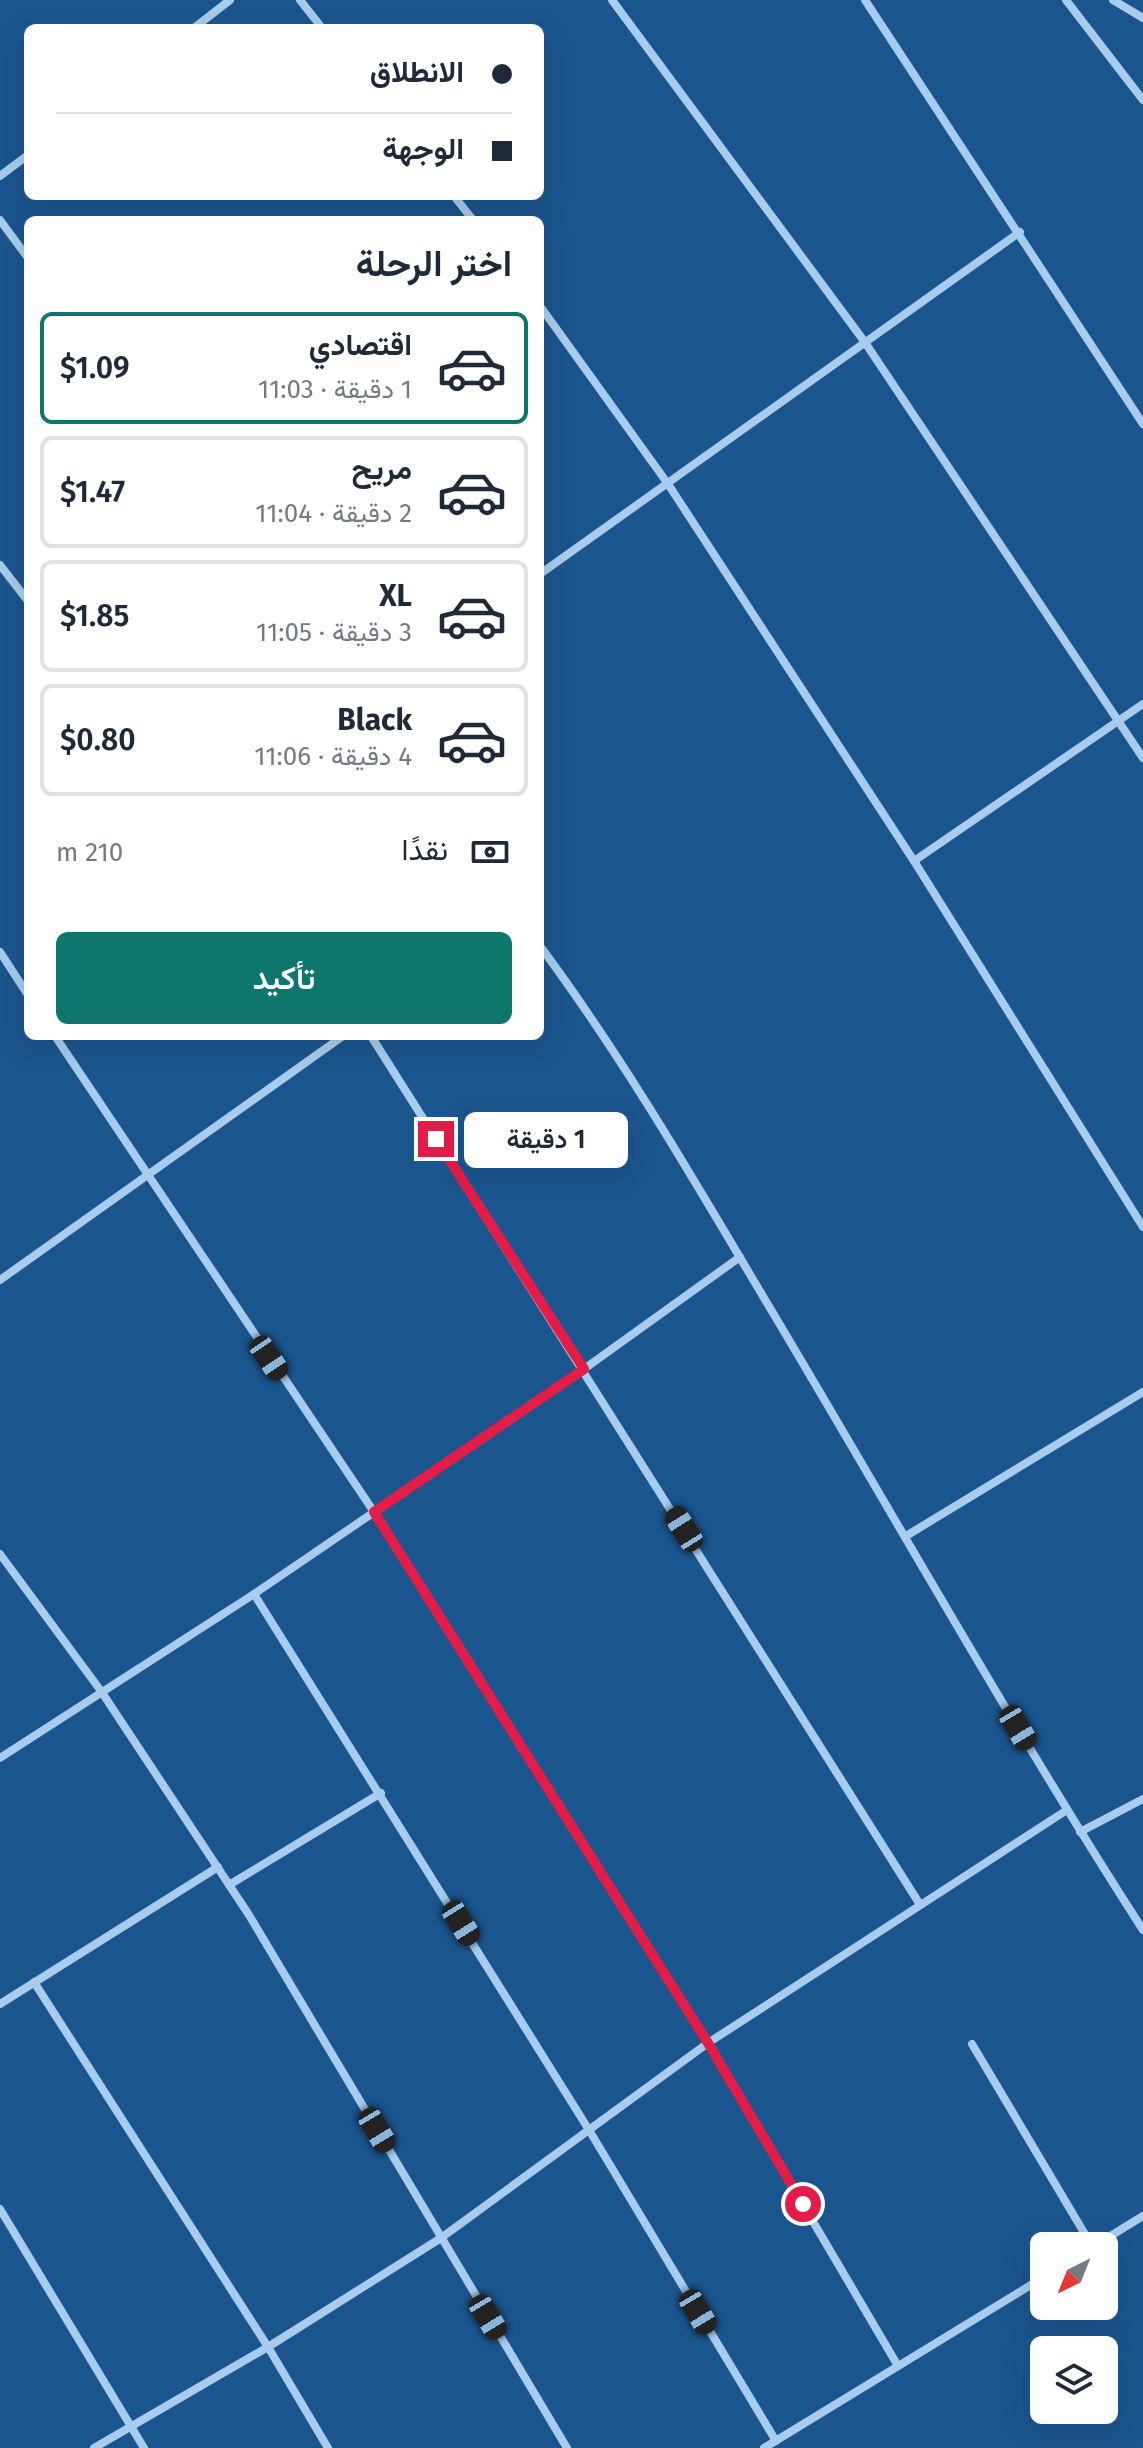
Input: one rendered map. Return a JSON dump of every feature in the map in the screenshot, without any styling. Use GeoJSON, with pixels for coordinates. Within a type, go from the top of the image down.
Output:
{"type":"FeatureCollection","features":[{"type":"Feature","properties":{"kind":"street"},"geometry":{"type":"LineString","coordinates":[[199,24],[230,0]]}},
{"type":"Feature","properties":{"kind":"street"},"geometry":{"type":"LineString","coordinates":[[300,0],[319,24]]}},
{"type":"Feature","properties":{"kind":"street"},"geometry":{"type":"LineString","coordinates":[[612,0],[864,341],[1143,758]]}},
{"type":"Feature","properties":{"kind":"street"},"geometry":{"type":"LineString","coordinates":[[865,0],[1020,232],[1143,424]]}},
{"type":"Feature","properties":{"kind":"street"},"geometry":{"type":"LineString","coordinates":[[1066,0],[1143,100]]}},
{"type":"Feature","properties":{"kind":"street"},"geometry":{"type":"LineString","coordinates":[[1113,0],[1143,18]]}},
{"type":"Feature","properties":{"kind":"street"},"geometry":{"type":"LineString","coordinates":[[0,176],[24,158]]}},
{"type":"Feature","properties":{"kind":"street"},"geometry":{"type":"LineString","coordinates":[[457,200],[470,216]]}},
{"type":"Feature","properties":{"kind":"street"},"geometry":{"type":"LineString","coordinates":[[0,220],[24,253]]}},
{"type":"Feature","properties":{"kind":"street"},"geometry":{"type":"LineString","coordinates":[[544,571],[1020,232]]}},
{"type":"Feature","properties":{"kind":"street"},"geometry":{"type":"LineString","coordinates":[[544,312],[668,484],[914,861],[1143,1227]]}},
{"type":"Feature","properties":{"kind":"street"},"geometry":{"type":"LineString","coordinates":[[0,565],[24,596]]}},
{"type":"Feature","properties":{"kind":"street"},"geometry":{"type":"LineString","coordinates":[[914,861],[1143,704]]}},
{"type":"Feature","properties":{"kind":"street"},"geometry":{"type":"LineString","coordinates":[[544,951],[593,1018],[740,1257],[1080,1832],[1143,1930]]}},
{"type":"Feature","properties":{"kind":"street"},"geometry":{"type":"LineString","coordinates":[[0,952],[24,989]]}},
{"type":"Feature","properties":{"kind":"street"},"geometry":{"type":"LineString","coordinates":[[58,1040],[147,1178],[374,1512],[708,2043],[898,2366]]}},
{"type":"Feature","properties":{"kind":"street"},"geometry":{"type":"LineString","coordinates":[[0,1280],[337,1040]]}},
{"type":"Feature","properties":{"kind":"street"},"geometry":{"type":"LineString","coordinates":[[374,1040],[919,1903]]}},
{"type":"Feature","properties":{"kind":"street"},"geometry":{"type":"LineString","coordinates":[[0,1758],[254,1594],[584,1369],[740,1257]]}},
{"type":"Feature","properties":{"kind":"street"},"geometry":{"type":"LineString","coordinates":[[906,1536],[1143,1392]]}},
{"type":"Feature","properties":{"kind":"street"},"geometry":{"type":"LineString","coordinates":[[0,1554],[101,1691],[218,1867],[567,2448]]}},
{"type":"Feature","properties":{"kind":"street"},"geometry":{"type":"LineString","coordinates":[[254,1594],[589,2130],[776,2441]]}},
{"type":"Feature","properties":{"kind":"street"},"geometry":{"type":"LineString","coordinates":[[229,1885],[381,1793]]}},
{"type":"Feature","properties":{"kind":"street"},"geometry":{"type":"LineString","coordinates":[[1080,1832],[1143,1799]]}},
{"type":"Feature","properties":{"kind":"street"},"geometry":{"type":"LineString","coordinates":[[94,2448],[268,2347],[441,2238],[708,2043],[919,1903],[1067,1810]]}},
{"type":"Feature","properties":{"kind":"street"},"geometry":{"type":"LineString","coordinates":[[0,2004],[218,1867]]}},
{"type":"Feature","properties":{"kind":"street"},"geometry":{"type":"LineString","coordinates":[[34,1982],[268,2347],[328,2448]]}},
{"type":"Feature","properties":{"kind":"street"},"geometry":{"type":"LineString","coordinates":[[972,2044],[1085,2232]]}},
{"type":"Feature","properties":{"kind":"street"},"geometry":{"type":"LineString","coordinates":[[0,2209],[144,2448]]}},
{"type":"Feature","properties":{"kind":"street"},"geometry":{"type":"LineString","coordinates":[[1116,2232],[1143,2216]]}},
{"type":"Feature","properties":{"kind":"street"},"geometry":{"type":"LineString","coordinates":[[764,2448],[1030,2286]]}},
{"type":"Feature","properties":{"kind":"route"},"geometry":{"type":"LineString","coordinates":[[436,1139],[584,1369],[374,1512],[708,2043],[803,2204]]}}]}
